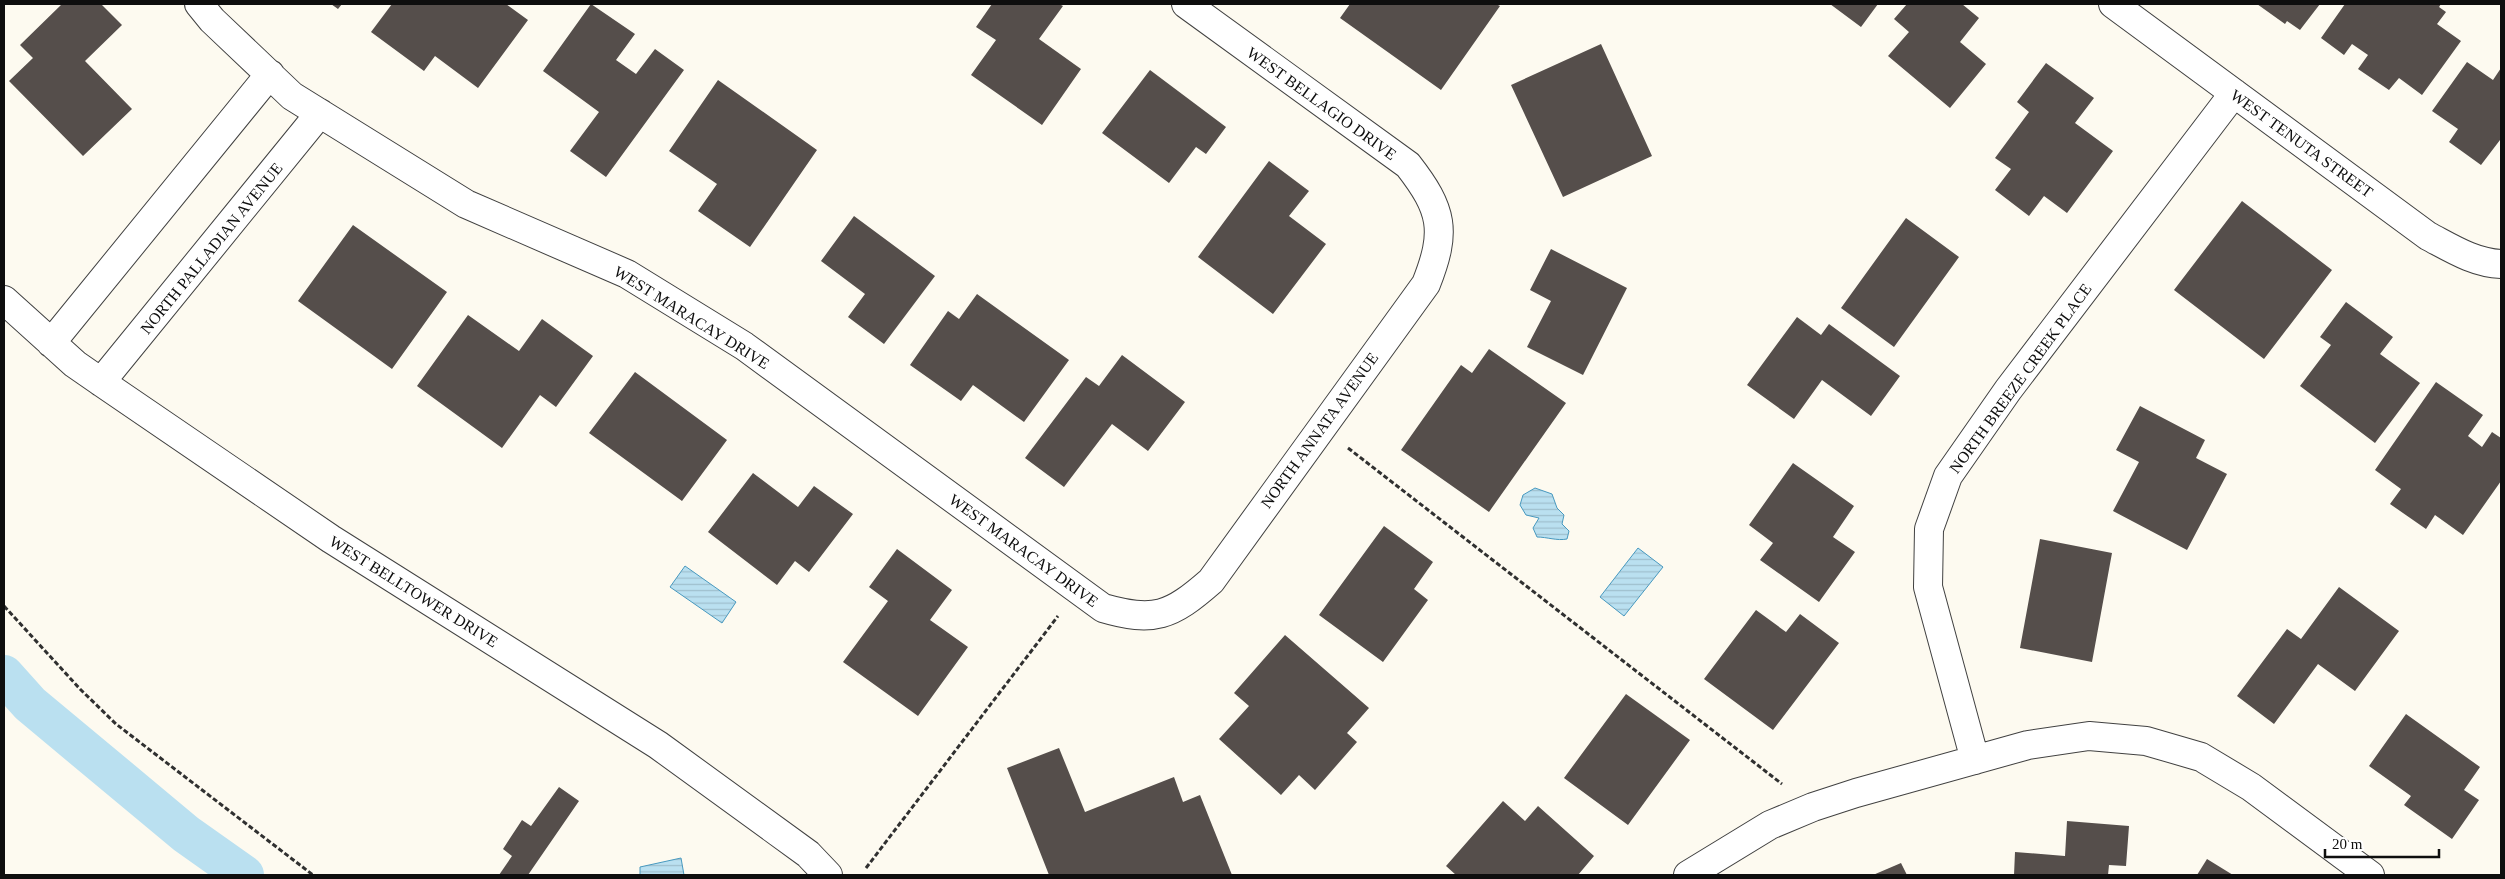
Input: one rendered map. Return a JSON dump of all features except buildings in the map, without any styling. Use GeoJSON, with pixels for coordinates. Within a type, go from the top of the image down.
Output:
{"type":"FeatureCollection","features":[{"type":"Feature","properties":{"kind":"street","name":"WEST MARACAY DRIVE"},"geometry":{"type":"LineString","coordinates":[[199,4],[212,20],[292,96],[320,114],[466,204],[628,274],[744,346],[1103,608],[1129,616],[1159,616]]}},
{"type":"Feature","properties":{"kind":"street","name":"WEST BELLAGIO DRIVE"},"geometry":{"type":"LineString","coordinates":[[1186,4],[1408,165],[1427,189],[1438,218]]}},
{"type":"Feature","properties":{"kind":"street","name":"WEST TENUTA STREET"},"geometry":{"type":"LineString","coordinates":[[2113,4],[2428,236],[2467,256],[2491,264],[2501,264]]}},
{"type":"Feature","properties":{"kind":"street"},"geometry":{"type":"LineString","coordinates":[[51,343],[270,74]]}},
{"type":"Feature","properties":{"kind":"street","name":"NORTH BREEZE CREEK PLACE"},"geometry":{"type":"LineString","coordinates":[[1975,760],[1928,587],[1929,529],[1948,476],[2008,390],[2234,93]]}},
{"type":"Feature","properties":{"kind":"street","name":"NORTH PALLADIAN AVENUE"},"geometry":{"type":"LineString","coordinates":[[101,382],[320,114]]}},
{"type":"Feature","properties":{"kind":"street","name":"NORTH ANNATA AVENUE"},"geometry":{"type":"LineString","coordinates":[[1159,616],[1186,603],[1211,581],[1426,284],[1438,252],[1438,218]]}},
{"type":"Feature","properties":{"kind":"street","name":"WEST BELLTOWER DRIVE"},"geometry":{"type":"LineString","coordinates":[[4,300],[75,364],[331,539],[658,746],[808,854],[828,875]]}},
{"type":"Feature","properties":{"kind":"street"},"geometry":{"type":"LineString","coordinates":[[1688,875],[1770,826],[1813,807],[1856,793],[2028,745],[2089,736],[2146,741],[2200,757],[2251,787],[2370,875]]}},
{"type":"Feature","properties":{"kind":"path"},"geometry":{"type":"LineString","coordinates":[[1345,446],[1789,789]]}},
{"type":"Feature","properties":{"kind":"path"},"geometry":{"type":"LineString","coordinates":[[4,606],[80,689],[116,724],[313,875]]}},
{"type":"Feature","properties":{"kind":"path"},"geometry":{"type":"LineString","coordinates":[[866,868],[1061,613]]}},
{"type":"Feature","properties":{"kind":"water"},"geometry":{"type":"Polygon","coordinates":[[[1535,488],[1552,494],[1557,508],[1564,515],[1562,524],[1569,531],[1567,539],[1537,537],[1533,528],[1539,518],[1526,515],[1520,505],[1523,495],[1535,488]]]}},
{"type":"Feature","properties":{"kind":"water"},"geometry":{"type":"Polygon","coordinates":[[[1638,548],[1663,567],[1624,616],[1600,597],[1638,548]]]}},
{"type":"Feature","properties":{"kind":"water"},"geometry":{"type":"Polygon","coordinates":[[[685,566],[736,602],[722,623],[670,587],[685,566]]]}},
{"type":"Feature","properties":{"kind":"water"},"geometry":{"type":"Polygon","coordinates":[[[681,858],[684,875],[640,875],[640,867],[681,858]]]}},
{"type":"Feature","properties":{"kind":"waterway"},"geometry":{"type":"LineString","coordinates":[[4,675],[30,704],[186,834],[244,875]]}}]}
